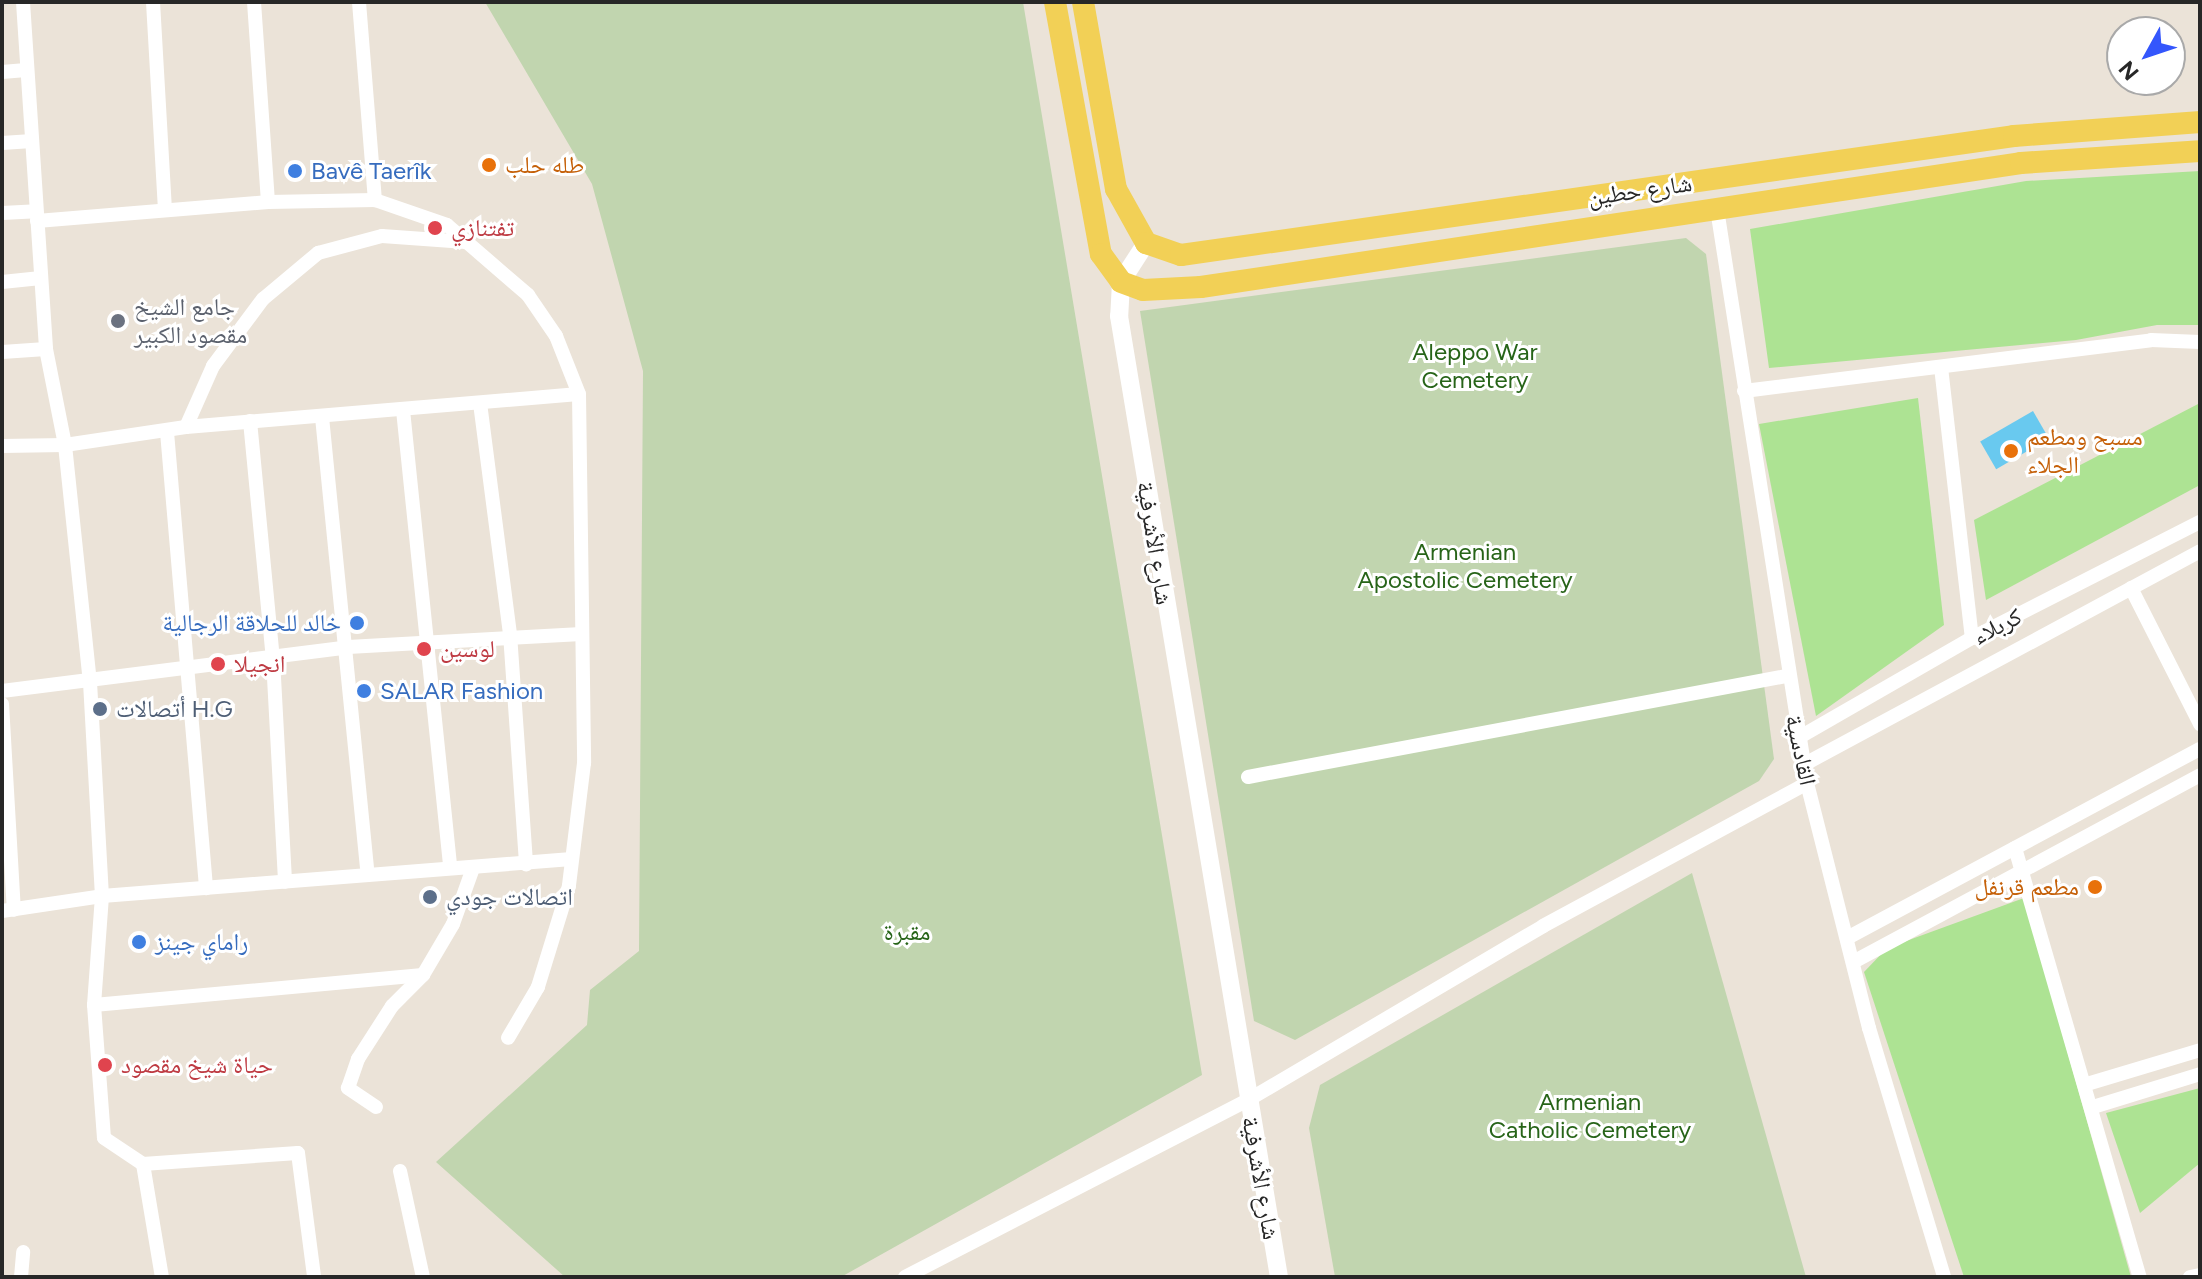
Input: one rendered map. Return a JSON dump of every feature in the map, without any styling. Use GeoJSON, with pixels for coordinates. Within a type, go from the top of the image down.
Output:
{"type":"FeatureCollection","features":[{"type":"Feature","properties":{"kind":"main road"},"geometry":{"type":"LineString","coordinates":[[1055,2],[1101,254],[1121,282]]}},
{"type":"Feature","properties":{"kind":"main road"},"geometry":{"type":"LineString","coordinates":[[1083,2],[1116,189],[1146,243]]}},
{"type":"Feature","properties":{"kind":"main road","name":"شارع حطين"},"geometry":{"type":"LineString","coordinates":[[1146,243],[1181,255],[2014,136],[2200,122]]}},
{"type":"Feature","properties":{"kind":"main road","name":"شارع حطين"},"geometry":{"type":"LineString","coordinates":[[1121,282],[1143,290],[1201,287],[2021,163],[2200,151]]}},
{"type":"Feature","properties":{"kind":"street"},"geometry":{"type":"LineString","coordinates":[[23,2],[46,349],[65,445],[90,682],[102,896],[94,1005],[104,1138],[143,1164],[298,1153],[314,1277]]}},
{"type":"Feature","properties":{"kind":"street"},"geometry":{"type":"LineString","coordinates":[[153,2],[165,210]]}},
{"type":"Feature","properties":{"kind":"street"},"geometry":{"type":"LineString","coordinates":[[254,2],[268,202]]}},
{"type":"Feature","properties":{"kind":"street"},"geometry":{"type":"LineString","coordinates":[[359,2],[375,200]]}},
{"type":"Feature","properties":{"kind":"street"},"geometry":{"type":"LineString","coordinates":[[2,72],[26,70]]}},
{"type":"Feature","properties":{"kind":"street"},"geometry":{"type":"LineString","coordinates":[[2,143],[32,141]]}},
{"type":"Feature","properties":{"kind":"street"},"geometry":{"type":"LineString","coordinates":[[2,213],[37,216],[268,202],[375,200],[447,225],[528,295],[556,336],[579,394],[584,763],[572,859],[538,987],[508,1038]]}},
{"type":"Feature","properties":{"kind":"street","name":"القادسية"},"geometry":{"type":"LineString","coordinates":[[1717,209],[1786,676],[1803,765],[1849,937],[1869,1028],[1944,1277]]}},
{"type":"Feature","properties":{"kind":"street"},"geometry":{"type":"LineString","coordinates":[[186,427],[213,366],[263,299],[318,253],[382,236],[466,242]]}},
{"type":"Feature","properties":{"kind":"street"},"geometry":{"type":"LineString","coordinates":[[1121,282],[1146,243]]}},
{"type":"Feature","properties":{"kind":"street"},"geometry":{"type":"LineString","coordinates":[[2,282],[41,278]]}},
{"type":"Feature","properties":{"kind":"street","name":"شارع الأشرفية"},"geometry":{"type":"LineString","coordinates":[[1121,282],[1119,316],[1196,804],[1193,827],[1237,1031],[1279,1277]]}},
{"type":"Feature","properties":{"kind":"street"},"geometry":{"type":"LineString","coordinates":[[1744,391],[2151,340],[2200,342]]}},
{"type":"Feature","properties":{"kind":"street"},"geometry":{"type":"LineString","coordinates":[[2,352],[46,349]]}},
{"type":"Feature","properties":{"kind":"street"},"geometry":{"type":"LineString","coordinates":[[1941,367],[1972,638]]}},
{"type":"Feature","properties":{"kind":"street"},"geometry":{"type":"LineString","coordinates":[[2,446],[65,445],[186,427],[579,394]]}},
{"type":"Feature","properties":{"kind":"street"},"geometry":{"type":"LineString","coordinates":[[480,403],[510,634],[526,864]]}},
{"type":"Feature","properties":{"kind":"street"},"geometry":{"type":"LineString","coordinates":[[403,410],[430,641],[450,868]]}},
{"type":"Feature","properties":{"kind":"street"},"geometry":{"type":"LineString","coordinates":[[322,417],[348,647],[368,875]]}},
{"type":"Feature","properties":{"kind":"street"},"geometry":{"type":"LineString","coordinates":[[250,421],[273,659],[285,882]]}},
{"type":"Feature","properties":{"kind":"street"},"geometry":{"type":"LineString","coordinates":[[167,432],[206,888]]}},
{"type":"Feature","properties":{"kind":"street","name":"كربلاء"},"geometry":{"type":"LineString","coordinates":[[1798,738],[1972,638],[2200,522]]}},
{"type":"Feature","properties":{"kind":"street","name":"كربلاء"},"geometry":{"type":"LineString","coordinates":[[1803,765],[2200,551]]}},
{"type":"Feature","properties":{"kind":"street"},"geometry":{"type":"LineString","coordinates":[[2131,588],[2200,724]]}},
{"type":"Feature","properties":{"kind":"street"},"geometry":{"type":"LineString","coordinates":[[2,691],[90,682],[187,664],[273,659],[348,647],[510,634],[582,634]]}},
{"type":"Feature","properties":{"kind":"street"},"geometry":{"type":"LineString","coordinates":[[1248,777],[1786,676]]}},
{"type":"Feature","properties":{"kind":"street"},"geometry":{"type":"LineString","coordinates":[[2,704],[8,910],[102,896],[572,859]]}},
{"type":"Feature","properties":{"kind":"street"},"geometry":{"type":"LineString","coordinates":[[1849,937],[2200,749]]}},
{"type":"Feature","properties":{"kind":"street"},"geometry":{"type":"LineString","coordinates":[[1855,961],[2200,775]]}},
{"type":"Feature","properties":{"kind":"street"},"geometry":{"type":"LineString","coordinates":[[905,1277],[1248,1100],[1543,926],[1807,783]]}},
{"type":"Feature","properties":{"kind":"street"},"geometry":{"type":"LineString","coordinates":[[2015,848],[2087,1084],[2140,1277]]}},
{"type":"Feature","properties":{"kind":"street"},"geometry":{"type":"LineString","coordinates":[[376,1107],[348,1088],[358,1059],[392,1006],[423,975],[453,924],[473,868]]}},
{"type":"Feature","properties":{"kind":"street"},"geometry":{"type":"LineString","coordinates":[[94,1005],[423,975]]}},
{"type":"Feature","properties":{"kind":"street"},"geometry":{"type":"LineString","coordinates":[[2087,1084],[2200,1050]]}},
{"type":"Feature","properties":{"kind":"street"},"geometry":{"type":"LineString","coordinates":[[2093,1107],[2200,1074]]}},
{"type":"Feature","properties":{"kind":"street"},"geometry":{"type":"LineString","coordinates":[[143,1164],[162,1277]]}},
{"type":"Feature","properties":{"kind":"street"},"geometry":{"type":"LineString","coordinates":[[400,1171],[423,1277]]}},
{"type":"Feature","properties":{"kind":"street"},"geometry":{"type":"LineString","coordinates":[[21,1277],[23,1252]]}},
{"type":"Feature","properties":{"kind":"street"},"geometry":{"type":"LineString","coordinates":[[2190,1277],[2200,1275]]}},
{"type":"Feature","properties":{"kind":"green space","name":"مقبرة"},"geometry":{"type":"Polygon","coordinates":[[[485,2],[1023,2],[1202,1075],[841,1277],[565,1277],[436,1162],[587,1025],[590,990],[639,951],[643,371],[592,184],[485,2]]]}},
{"type":"Feature","properties":{"kind":"green space"},"geometry":{"type":"Polygon","coordinates":[[[2200,171],[2200,325],[2157,325],[2076,340],[1769,368],[1750,229],[2026,181],[2200,171]]]}},
{"type":"Feature","properties":{"kind":"green space","name":"Armenian Apostolic Cemetery"},"geometry":{"type":"Polygon","coordinates":[[[1686,238],[1706,254],[1774,759],[1759,781],[1295,1040],[1254,1021],[1140,311],[1686,238]]]}},
{"type":"Feature","properties":{"kind":"green space"},"geometry":{"type":"Polygon","coordinates":[[[1918,398],[1944,625],[1816,716],[1759,424],[1918,398]]]}},
{"type":"Feature","properties":{"kind":"green space"},"geometry":{"type":"Polygon","coordinates":[[[2200,403],[2200,485],[1986,600],[1974,520],[2200,403]]]}},
{"type":"Feature","properties":{"kind":"green space","name":"Armenian Catholic Cemetery"},"geometry":{"type":"Polygon","coordinates":[[[1692,873],[1806,1277],[1335,1277],[1309,1128],[1320,1085],[1692,873]]]}},
{"type":"Feature","properties":{"kind":"green space"},"geometry":{"type":"Polygon","coordinates":[[[2024,898],[2131,1277],[1964,1277],[1864,972],[1887,948],[2024,898]]]}},
{"type":"Feature","properties":{"kind":"green space"},"geometry":{"type":"Polygon","coordinates":[[[2200,1088],[2200,1163],[2140,1213],[2106,1113],[2200,1088]]]}},
{"type":"Feature","properties":{"kind":"water"},"geometry":{"type":"Polygon","coordinates":[[[2033,411],[2049,439],[1996,469],[1980,442],[2033,411]]]}},
{"type":"Feature","properties":{"kind":"place","name":"طله حلب"},"geometry":{"type":"Point","coordinates":[489,165]}},
{"type":"Feature","properties":{"kind":"place","name":"Bavê Taerîk"},"geometry":{"type":"Point","coordinates":[295,171]}},
{"type":"Feature","properties":{"kind":"place","name":"تفتنازي"},"geometry":{"type":"Point","coordinates":[435,228]}},
{"type":"Feature","properties":{"kind":"place","name":"جامع الشيخ مقصود الكبير"},"geometry":{"type":"Point","coordinates":[118,321]}},
{"type":"Feature","properties":{"kind":"place","name":"مسبح ومطعم الجلاء"},"geometry":{"type":"Point","coordinates":[2011,451]}},
{"type":"Feature","properties":{"kind":"place","name":"خالد للحلاقة الرجالية"},"geometry":{"type":"Point","coordinates":[357,623]}},
{"type":"Feature","properties":{"kind":"place","name":"لوسين"},"geometry":{"type":"Point","coordinates":[424,649]}},
{"type":"Feature","properties":{"kind":"place","name":"انجيلا"},"geometry":{"type":"Point","coordinates":[218,664]}},
{"type":"Feature","properties":{"kind":"place","name":"SALAR Fashion"},"geometry":{"type":"Point","coordinates":[364,691]}},
{"type":"Feature","properties":{"kind":"place","name":"أتصالات H.G"},"geometry":{"type":"Point","coordinates":[100,709]}},
{"type":"Feature","properties":{"kind":"place","name":"مطعم قرنفل"},"geometry":{"type":"Point","coordinates":[2095,887]}},
{"type":"Feature","properties":{"kind":"place","name":"اتصالات جودي"},"geometry":{"type":"Point","coordinates":[430,897]}},
{"type":"Feature","properties":{"kind":"place","name":"راماي جينز"},"geometry":{"type":"Point","coordinates":[139,942]}},
{"type":"Feature","properties":{"kind":"place","name":"حياة شيخ مقصود"},"geometry":{"type":"Point","coordinates":[105,1065]}},
{"type":"Feature","properties":{"kind":"park label","name":"Aleppo War Cemetery"},"geometry":{"type":"Point","coordinates":[1475,366]}}]}
